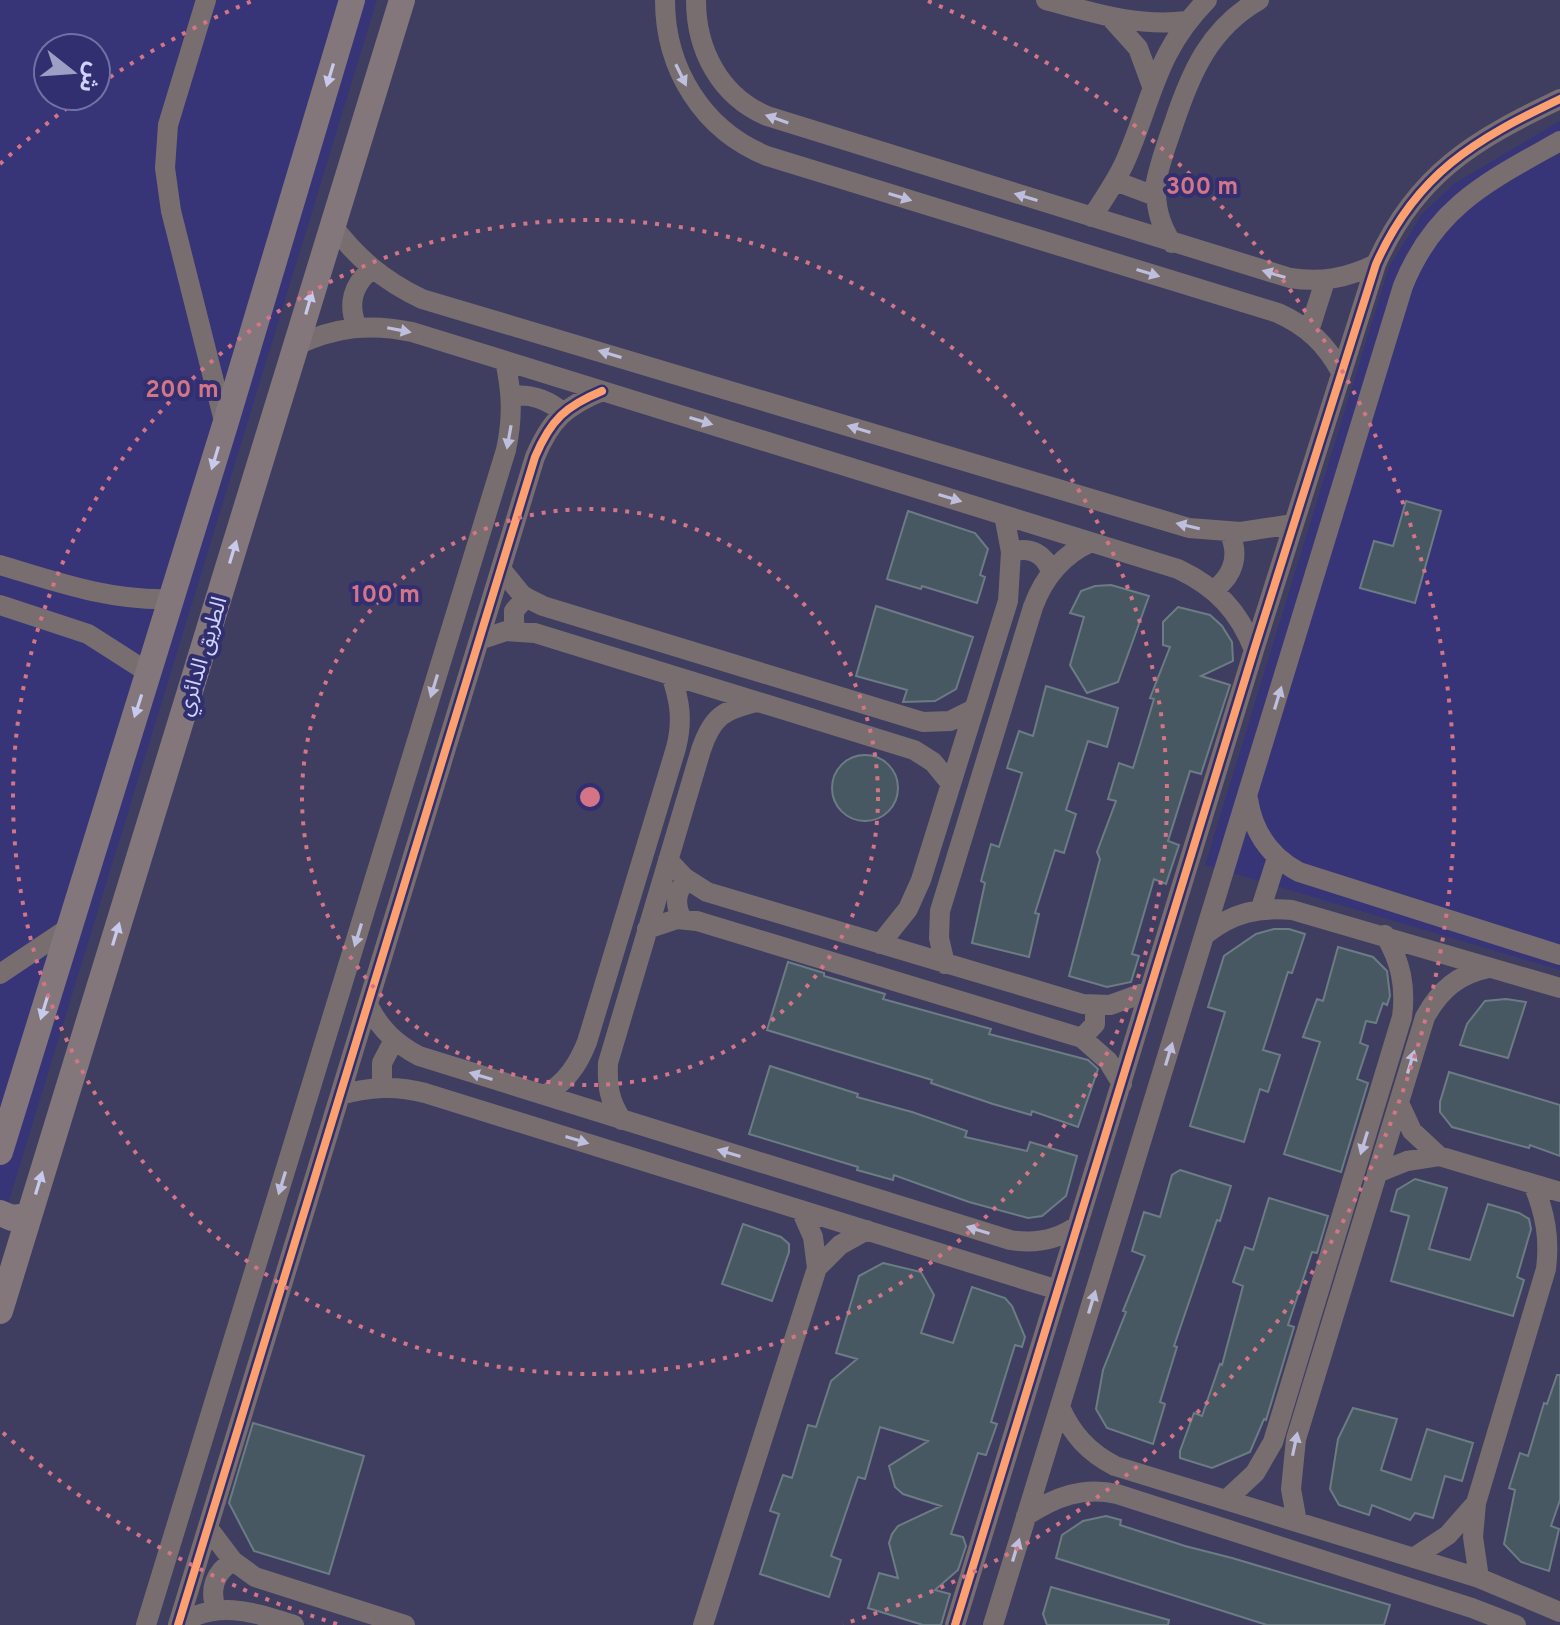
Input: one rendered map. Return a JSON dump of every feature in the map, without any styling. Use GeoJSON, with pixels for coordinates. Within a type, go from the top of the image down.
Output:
{"type":"FeatureCollection","features":[{"type":"Feature","properties":{"kind":"main road","name":"الطريق الدائري"},"geometry":{"type":"LineString","coordinates":[[0,1152],[225,425],[352,0]]}},
{"type":"Feature","properties":{"kind":"main road","name":"الطريق الدائري"},"geometry":{"type":"LineString","coordinates":[[3,1290],[29,1216],[402,0]]}},
{"type":"Feature","properties":{"kind":"main road"},"geometry":{"type":"LineString","coordinates":[[0,1213],[12,1218],[29,1216]]}},
{"type":"Feature","properties":{"kind":"street"},"geometry":{"type":"LineString","coordinates":[[206,0],[168,125],[165,168],[171,211],[225,425]]}},
{"type":"Feature","properties":{"kind":"street"},"geometry":{"type":"LineString","coordinates":[[665,0],[667,35],[679,73],[700,108],[729,135],[767,156],[1278,313],[1309,331],[1325,346],[1341,372]]}},
{"type":"Feature","properties":{"kind":"street"},"geometry":{"type":"LineString","coordinates":[[696,0],[698,25],[710,64],[721,82],[754,110],[1290,278],[1325,281],[1351,275],[1376,264]]}},
{"type":"Feature","properties":{"kind":"street"},"geometry":{"type":"LineString","coordinates":[[1092,217],[1124,164],[1152,86],[1171,46],[1187,21],[1207,0]]}},
{"type":"Feature","properties":{"kind":"street"},"geometry":{"type":"LineString","coordinates":[[1172,243],[1160,221],[1155,196],[1158,169],[1192,71],[1217,32],[1259,0]]}},
{"type":"Feature","properties":{"kind":"street"},"geometry":{"type":"LineString","coordinates":[[1054,1],[1111,18],[1149,24],[1187,21]]}},
{"type":"Feature","properties":{"kind":"street"},"geometry":{"type":"LineString","coordinates":[[1111,18],[1138,48],[1152,86]]}},
{"type":"Feature","properties":{"kind":"street"},"geometry":{"type":"LineString","coordinates":[[955,1625],[1254,650],[1376,264],[1388,237],[1405,211],[1446,165],[1471,147],[1560,99]]}},
{"type":"Feature","properties":{"kind":"street"},"geometry":{"type":"LineString","coordinates":[[996,1622],[1412,263],[1439,223],[1456,206],[1560,141]]}},
{"type":"Feature","properties":{"kind":"street"},"geometry":{"type":"LineString","coordinates":[[937,208],[948,173]]}},
{"type":"Feature","properties":{"kind":"street"},"geometry":{"type":"LineString","coordinates":[[1115,181],[1155,196]]}},
{"type":"Feature","properties":{"kind":"street"},"geometry":{"type":"LineString","coordinates":[[332,225],[372,269],[422,299],[1189,528],[1229,532],[1267,530],[1293,524]]}},
{"type":"Feature","properties":{"kind":"street"},"geometry":{"type":"LineString","coordinates":[[357,327],[352,309],[354,291],[358,282],[372,269]]}},
{"type":"Feature","properties":{"kind":"street"},"geometry":{"type":"LineString","coordinates":[[1309,331],[1325,281]]}},
{"type":"Feature","properties":{"kind":"street"},"geometry":{"type":"LineString","coordinates":[[297,345],[318,335],[357,327],[388,327],[412,332],[1178,569],[1214,590],[1238,617],[1254,650]]}},
{"type":"Feature","properties":{"kind":"street"},"geometry":{"type":"LineString","coordinates":[[146,1625],[506,450],[513,412],[505,361]]}},
{"type":"Feature","properties":{"kind":"street"},"geometry":{"type":"LineString","coordinates":[[661,409],[673,373]]}},
{"type":"Feature","properties":{"kind":"street"},"geometry":{"type":"LineString","coordinates":[[178,1625],[535,457],[546,433],[562,412],[577,401],[602,391]]}},
{"type":"Feature","properties":{"kind":"street"},"geometry":{"type":"LineString","coordinates":[[512,396],[544,400],[562,412]]}},
{"type":"Feature","properties":{"kind":"street"},"geometry":{"type":"LineString","coordinates":[[880,944],[900,922],[912,902],[1008,601],[1011,552],[1004,515]]}},
{"type":"Feature","properties":{"kind":"street"},"geometry":{"type":"LineString","coordinates":[[1214,590],[1228,578],[1235,560],[1229,532]]}},
{"type":"Feature","properties":{"kind":"street"},"geometry":{"type":"LineString","coordinates":[[945,964],[939,938],[940,911],[1033,607],[1051,572],[1069,554],[1091,542]]}},
{"type":"Feature","properties":{"kind":"street"},"geometry":{"type":"LineString","coordinates":[[1011,552],[1019,549],[1035,551],[1045,560],[1051,572]]}},
{"type":"Feature","properties":{"kind":"street"},"geometry":{"type":"LineString","coordinates":[[0,565],[102,595],[125,599],[171,599]]}},
{"type":"Feature","properties":{"kind":"street"},"geometry":{"type":"LineString","coordinates":[[501,569],[526,597],[559,611],[923,722],[950,721],[974,709]]}},
{"type":"Feature","properties":{"kind":"street"},"geometry":{"type":"LineString","coordinates":[[517,630],[514,611],[526,597]]}},
{"type":"Feature","properties":{"kind":"street"},"geometry":{"type":"LineString","coordinates":[[0,605],[88,634],[149,673]]}},
{"type":"Feature","properties":{"kind":"street"},"geometry":{"type":"LineString","coordinates":[[479,640],[517,630],[535,633],[914,750],[933,762],[951,784]]}},
{"type":"Feature","properties":{"kind":"street"},"geometry":{"type":"LineString","coordinates":[[545,1095],[566,1078],[582,1055],[676,748],[681,712],[671,675]]}},
{"type":"Feature","properties":{"kind":"street"},"geometry":{"type":"LineString","coordinates":[[622,1120],[612,1105],[608,1091],[608,1063],[701,750],[713,723],[723,713],[756,702]]}},
{"type":"Feature","properties":{"kind":"street"},"geometry":{"type":"LineString","coordinates":[[681,712],[700,712],[713,723]]}},
{"type":"Feature","properties":{"kind":"street"},"geometry":{"type":"LineString","coordinates":[[914,750],[922,740],[923,722]]}},
{"type":"Feature","properties":{"kind":"street"},"geometry":{"type":"LineString","coordinates":[[1231,725],[1267,735]]}},
{"type":"Feature","properties":{"kind":"street"},"geometry":{"type":"LineString","coordinates":[[1248,799],[1260,837],[1277,858],[1311,877],[1560,955]]}},
{"type":"Feature","properties":{"kind":"street"},"geometry":{"type":"LineString","coordinates":[[1261,908],[1277,858]]}},
{"type":"Feature","properties":{"kind":"street"},"geometry":{"type":"LineString","coordinates":[[668,860],[687,879],[707,892],[1091,1005],[1124,1002],[1149,991]]}},
{"type":"Feature","properties":{"kind":"street"},"geometry":{"type":"LineString","coordinates":[[379,866],[407,876]]}},
{"type":"Feature","properties":{"kind":"street"},"geometry":{"type":"LineString","coordinates":[[682,919],[676,898],[687,879]]}},
{"type":"Feature","properties":{"kind":"street"},"geometry":{"type":"LineString","coordinates":[[912,902],[913,913],[922,920],[933,919],[940,911]]}},
{"type":"Feature","properties":{"kind":"street"},"geometry":{"type":"LineString","coordinates":[[1206,934],[1227,920],[1261,908],[1304,913],[1560,988]]}},
{"type":"Feature","properties":{"kind":"street"},"geometry":{"type":"LineString","coordinates":[[647,929],[666,921],[682,919],[1082,1038],[1108,1061],[1122,1084]]}},
{"type":"Feature","properties":{"kind":"street"},"geometry":{"type":"LineString","coordinates":[[0,974],[67,929]]}},
{"type":"Feature","properties":{"kind":"street"},"geometry":{"type":"LineString","coordinates":[[1226,1500],[1255,1473],[1273,1442],[1402,1017],[1402,974],[1385,935]]}},
{"type":"Feature","properties":{"kind":"street"},"geometry":{"type":"LineString","coordinates":[[1297,1522],[1291,1489],[1296,1439],[1425,1017],[1442,991],[1463,975],[1489,968]]}},
{"type":"Feature","properties":{"kind":"street"},"geometry":{"type":"LineString","coordinates":[[368,1005],[394,1040],[419,1056],[622,1120],[1010,1240],[1025,1242],[1053,1238],[1078,1225]]}},
{"type":"Feature","properties":{"kind":"street"},"geometry":{"type":"LineString","coordinates":[[1082,1038],[1095,1024],[1095,1011],[1091,1005]]}},
{"type":"Feature","properties":{"kind":"street"},"geometry":{"type":"LineString","coordinates":[[382,1087],[382,1063],[394,1040]]}},
{"type":"Feature","properties":{"kind":"street"},"geometry":{"type":"LineString","coordinates":[[582,1055],[590,1065],[608,1063]]}},
{"type":"Feature","properties":{"kind":"street"},"geometry":{"type":"LineString","coordinates":[[340,1095],[382,1087],[425,1093],[1058,1290]]}},
{"type":"Feature","properties":{"kind":"street"},"geometry":{"type":"LineString","coordinates":[[1399,1103],[1412,1131],[1439,1156]]}},
{"type":"Feature","properties":{"kind":"street"},"geometry":{"type":"LineString","coordinates":[[1377,1173],[1407,1161],[1439,1156],[1560,1192]]}},
{"type":"Feature","properties":{"kind":"street"},"geometry":{"type":"LineString","coordinates":[[1093,1175],[1128,1185]]}},
{"type":"Feature","properties":{"kind":"street"},"geometry":{"type":"LineString","coordinates":[[1479,1578],[1473,1537],[1476,1503],[1546,1269],[1548,1234],[1533,1184]]}},
{"type":"Feature","properties":{"kind":"street"},"geometry":{"type":"LineString","coordinates":[[703,1625],[817,1268],[813,1237],[801,1210]]}},
{"type":"Feature","properties":{"kind":"street"},"geometry":{"type":"LineString","coordinates":[[817,1268],[840,1245],[867,1230]]}},
{"type":"Feature","properties":{"kind":"street"},"geometry":{"type":"LineString","coordinates":[[1000,1271],[1013,1261],[1014,1246],[1010,1240]]}},
{"type":"Feature","properties":{"kind":"street"},"geometry":{"type":"LineString","coordinates":[[1546,1269],[1560,1247]]}},
{"type":"Feature","properties":{"kind":"street"},"geometry":{"type":"LineString","coordinates":[[1060,1407],[1081,1442],[1115,1466],[1479,1578],[1560,1612]]}},
{"type":"Feature","properties":{"kind":"street"},"geometry":{"type":"LineString","coordinates":[[1107,1491],[1115,1466]]}},
{"type":"Feature","properties":{"kind":"street"},"geometry":{"type":"LineString","coordinates":[[1026,1516],[1066,1495],[1107,1491],[1472,1608],[1516,1625]]}},
{"type":"Feature","properties":{"kind":"street"},"geometry":{"type":"LineString","coordinates":[[1413,1558],[1448,1535],[1476,1503]]}},
{"type":"Feature","properties":{"kind":"street"},"geometry":{"type":"LineString","coordinates":[[208,1528],[233,1561],[255,1577],[405,1625]]}},
{"type":"Feature","properties":{"kind":"street"},"geometry":{"type":"LineString","coordinates":[[1328,1563],[1338,1535]]}},
{"type":"Feature","properties":{"kind":"street"},"geometry":{"type":"LineString","coordinates":[[216,1609],[214,1581],[218,1573],[233,1561]]}},
{"type":"Feature","properties":{"kind":"street"},"geometry":{"type":"LineString","coordinates":[[178,1625],[216,1609],[243,1610],[294,1625]]}},
{"type":"Feature","properties":{"kind":"shaded area"},"geometry":{"type":"Polygon","coordinates":[[[0,0],[377,0],[0,1230],[0,0]]]}},
{"type":"Feature","properties":{"kind":"shaded area"},"geometry":{"type":"Polygon","coordinates":[[[1560,121],[1560,970],[1205,865],[1389,267],[1422,214],[1455,183],[1560,121]]]}},
{"type":"Feature","properties":{"kind":"building"},"geometry":{"type":"Polygon","coordinates":[[[1406,501],[1441,511],[1415,603],[1360,588],[1374,541],[1393,546],[1406,501]]]}},
{"type":"Feature","properties":{"kind":"building"},"geometry":{"type":"Polygon","coordinates":[[[908,511],[975,533],[988,549],[980,575],[985,577],[977,603],[887,579],[908,511]]]}},
{"type":"Feature","properties":{"kind":"building"},"geometry":{"type":"Polygon","coordinates":[[[1111,585],[1149,596],[1118,682],[1087,693],[1070,665],[1084,617],[1070,613],[1081,591],[1111,585]]]}},
{"type":"Feature","properties":{"kind":"building"},"geometry":{"type":"Polygon","coordinates":[[[876,606],[973,637],[956,689],[935,701],[903,702],[907,690],[856,676],[876,606]]]}},
{"type":"Feature","properties":{"kind":"building"},"geometry":{"type":"Polygon","coordinates":[[[1178,607],[1210,615],[1222,626],[1232,642],[1233,661],[1201,676],[1230,685],[1201,774],[1190,771],[1168,841],[1179,845],[1166,884],[1154,879],[1132,954],[1139,956],[1131,982],[1107,987],[1069,976],[1100,859],[1097,852],[1116,801],[1108,799],[1119,763],[1133,768],[1154,699],[1150,698],[1170,647],[1163,645],[1163,622],[1178,607]]]}},
{"type":"Feature","properties":{"kind":"building"},"geometry":{"type":"Polygon","coordinates":[[[1046,686],[1118,708],[1107,747],[1088,741],[1066,810],[1076,814],[1064,853],[1055,850],[1035,913],[1039,914],[1029,957],[972,943],[985,883],[981,881],[991,844],[999,847],[1022,773],[1007,768],[1019,731],[1033,736],[1046,686]]]}},
{"type":"Feature","properties":{"kind":"building"},"geometry":{"type":"Polygon","coordinates":[[[865,755],[878,758],[888,765],[895,775],[898,788],[895,801],[888,811],[878,818],[865,821],[852,818],[842,811],[835,801],[832,788],[835,775],[842,765],[852,758],[865,755]]]}},
{"type":"Feature","properties":{"kind":"building"},"geometry":{"type":"Polygon","coordinates":[[[1274,929],[1305,934],[1292,973],[1288,972],[1263,1050],[1280,1055],[1268,1092],[1260,1089],[1244,1142],[1190,1126],[1225,1012],[1208,1007],[1224,956],[1256,934],[1274,929]]]}},
{"type":"Feature","properties":{"kind":"building"},"geometry":{"type":"Polygon","coordinates":[[[1338,947],[1373,957],[1387,971],[1390,996],[1387,1005],[1383,1003],[1376,1023],[1366,1021],[1360,1043],[1368,1046],[1357,1079],[1368,1083],[1341,1172],[1284,1154],[1320,1042],[1303,1037],[1317,999],[1323,1001],[1338,947]]]}},
{"type":"Feature","properties":{"kind":"building"},"geometry":{"type":"Polygon","coordinates":[[[788,962],[885,994],[883,999],[991,1029],[989,1034],[1088,1060],[1098,1069],[1078,1127],[1032,1111],[1031,1115],[993,1104],[931,1083],[932,1080],[767,1030],[788,962]]]}},
{"type":"Feature","properties":{"kind":"building"},"geometry":{"type":"Polygon","coordinates":[[[1506,999],[1526,1002],[1508,1058],[1460,1045],[1467,1024],[1485,1001],[1506,999]]]}},
{"type":"Feature","properties":{"kind":"building"},"geometry":{"type":"Polygon","coordinates":[[[770,1066],[967,1131],[965,1137],[1027,1151],[1030,1142],[1077,1156],[1066,1196],[1042,1216],[1028,1218],[969,1202],[894,1175],[893,1180],[857,1170],[858,1167],[749,1134],[770,1066]]]}},
{"type":"Feature","properties":{"kind":"building"},"geometry":{"type":"Polygon","coordinates":[[[1449,1072],[1560,1105],[1560,1156],[1530,1145],[1529,1148],[1452,1127],[1440,1112],[1449,1072]]]}},
{"type":"Feature","properties":{"kind":"building"},"geometry":{"type":"Polygon","coordinates":[[[1180,1170],[1231,1186],[1174,1346],[1177,1347],[1160,1402],[1165,1404],[1153,1444],[1107,1428],[1096,1409],[1103,1370],[1145,1256],[1132,1251],[1144,1212],[1160,1217],[1172,1175],[1180,1170]]]}},
{"type":"Feature","properties":{"kind":"building"},"geometry":{"type":"Polygon","coordinates":[[[1415,1179],[1447,1188],[1429,1249],[1470,1260],[1488,1204],[1529,1219],[1531,1229],[1517,1277],[1524,1280],[1513,1316],[1391,1281],[1409,1216],[1391,1211],[1397,1190],[1415,1179]]]}},
{"type":"Feature","properties":{"kind":"building"},"geometry":{"type":"Polygon","coordinates":[[[1269,1198],[1328,1216],[1317,1253],[1312,1252],[1288,1325],[1294,1327],[1266,1420],[1250,1452],[1212,1468],[1180,1458],[1180,1451],[1194,1413],[1202,1416],[1222,1365],[1243,1286],[1233,1282],[1245,1247],[1253,1250],[1269,1198]]]}},
{"type":"Feature","properties":{"kind":"building"},"geometry":{"type":"Polygon","coordinates":[[[743,1224],[781,1237],[789,1244],[772,1301],[722,1284],[743,1224]]]}},
{"type":"Feature","properties":{"kind":"building"},"geometry":{"type":"Polygon","coordinates":[[[883,1263],[921,1272],[934,1295],[921,1333],[953,1343],[972,1287],[1005,1298],[1012,1306],[1025,1337],[1022,1347],[1015,1345],[991,1422],[997,1424],[986,1455],[978,1453],[951,1534],[963,1537],[966,1546],[958,1570],[935,1590],[950,1594],[941,1625],[923,1625],[868,1608],[879,1573],[898,1578],[889,1543],[892,1534],[898,1526],[941,1506],[903,1494],[895,1487],[889,1466],[928,1441],[880,1427],[865,1479],[858,1477],[831,1556],[841,1560],[829,1597],[760,1574],[779,1514],[770,1511],[783,1475],[792,1478],[808,1425],[816,1427],[831,1381],[857,1359],[836,1353],[859,1276],[883,1263]]]}},
{"type":"Feature","properties":{"kind":"building"},"geometry":{"type":"Polygon","coordinates":[[[1557,1375],[1560,1375],[1560,1500],[1551,1526],[1559,1529],[1549,1571],[1521,1562],[1504,1544],[1515,1490],[1509,1488],[1520,1453],[1528,1456],[1544,1403],[1547,1404],[1557,1375]]]}},
{"type":"Feature","properties":{"kind":"building"},"geometry":{"type":"Polygon","coordinates":[[[1353,1408],[1397,1419],[1381,1470],[1411,1480],[1427,1429],[1473,1443],[1462,1481],[1445,1476],[1433,1518],[1415,1513],[1410,1520],[1372,1505],[1369,1515],[1339,1505],[1330,1489],[1338,1439],[1353,1408]]]}},
{"type":"Feature","properties":{"kind":"building"},"geometry":{"type":"Polygon","coordinates":[[[253,1423],[364,1456],[329,1574],[254,1551],[229,1503],[253,1423]]]}},
{"type":"Feature","properties":{"kind":"building"},"geometry":{"type":"Polygon","coordinates":[[[1106,1516],[1121,1520],[1120,1525],[1185,1546],[1390,1605],[1384,1625],[1267,1625],[1056,1558],[1062,1535],[1083,1521],[1106,1516]]]}},
{"type":"Feature","properties":{"kind":"building"},"geometry":{"type":"Polygon","coordinates":[[[1051,1587],[1169,1620],[1168,1625],[1047,1625],[1043,1614],[1051,1587]]]}},
{"type":"Feature","properties":{"kind":"cycle path"},"geometry":{"type":"LineString","coordinates":[[955,1625],[1254,650],[1376,264],[1410,206],[1451,163],[1501,129],[1560,99]]}},
{"type":"Feature","properties":{"kind":"cycle path"},"geometry":{"type":"LineString","coordinates":[[178,1625],[535,457],[547,433],[561,415],[602,391]]}}]}
